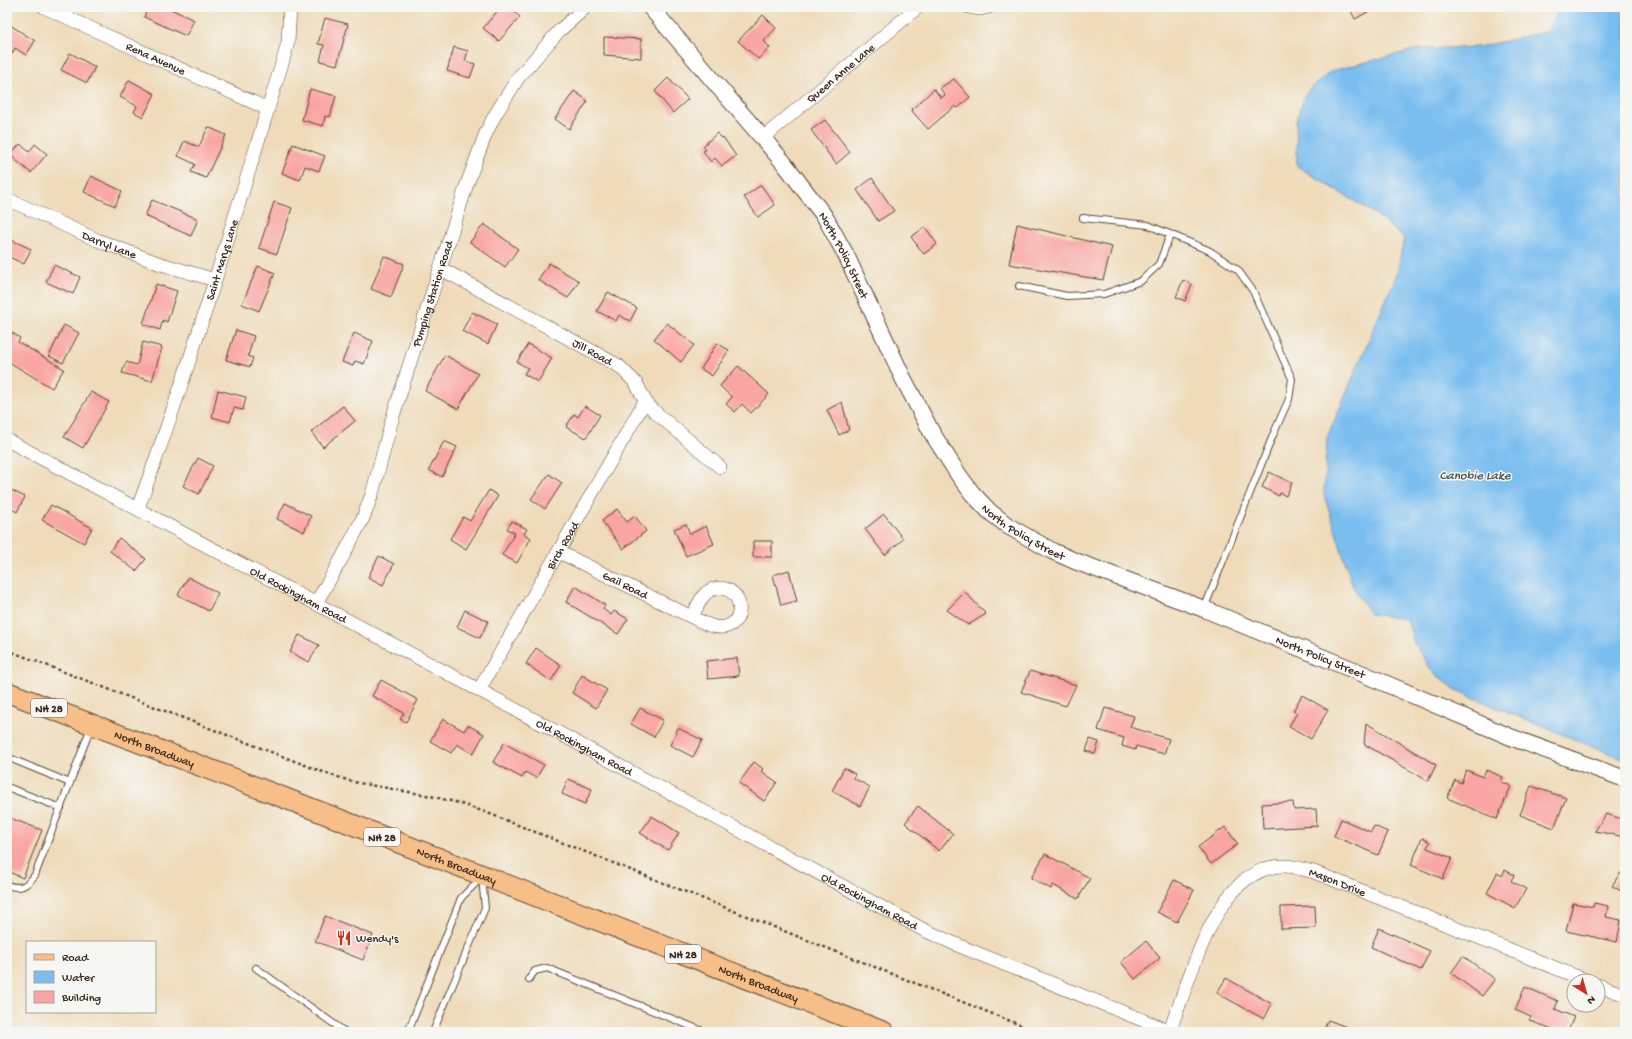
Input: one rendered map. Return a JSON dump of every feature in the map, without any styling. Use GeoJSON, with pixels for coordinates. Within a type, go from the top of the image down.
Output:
{"type":"FeatureCollection","features":[{"type":"Feature","properties":{"kind":"main road","name":"North Broadway"},"geometry":{"type":"LineString","coordinates":[[7,692],[282,797],[884,1032]]}},
{"type":"Feature","properties":{"kind":"street","name":"Rena Avenue"},"geometry":{"type":"LineString","coordinates":[[44,7],[268,109]]}},
{"type":"Feature","properties":{"kind":"street","name":"Saint Marys Lane"},"geometry":{"type":"LineString","coordinates":[[138,508],[158,455],[215,280],[268,109],[288,42],[290,7]]}},
{"type":"Feature","properties":{"kind":"street","name":"Pumping Station Road"},"geometry":{"type":"LineString","coordinates":[[316,603],[346,552],[364,516],[372,494],[393,416],[467,184],[486,133],[510,91],[530,63],[560,31],[586,7]]}},
{"type":"Feature","properties":{"kind":"street","name":"North Policy Street"},"geometry":{"type":"LineString","coordinates":[[650,7],[763,138],[812,198],[837,236],[917,406],[944,454],[972,493],[989,511],[1008,526],[1052,552],[1204,609],[1361,673],[1513,738],[1625,779]]}},
{"type":"Feature","properties":{"kind":"street","name":"Queen Anne Lane"},"geometry":{"type":"LineString","coordinates":[[763,138],[918,7]]}},
{"type":"Feature","properties":{"kind":"street"},"geometry":{"type":"LineString","coordinates":[[969,7],[980,9],[989,7]]}},
{"type":"Feature","properties":{"kind":"street","name":"Darryl Lane"},"geometry":{"type":"LineString","coordinates":[[7,199],[109,245],[158,263],[215,280]]}},
{"type":"Feature","properties":{"kind":"street","name":"Jill Road"},"geometry":{"type":"LineString","coordinates":[[440,268],[619,366],[636,382],[645,401],[654,411],[720,467]]}},
{"type":"Feature","properties":{"kind":"street","name":"Birch Road"},"geometry":{"type":"LineString","coordinates":[[479,690],[645,401]]}},
{"type":"Feature","properties":{"kind":"street","name":"Old Rockingham Road"},"geometry":{"type":"LineString","coordinates":[[7,440],[138,508],[479,690],[924,930],[962,947],[1171,1031]]}},
{"type":"Feature","properties":{"kind":"street","name":"Gail Road"},"geometry":{"type":"LineString","coordinates":[[559,552],[692,617]]}},
{"type":"Feature","properties":{"kind":"street","name":"Mason Drive"},"geometry":{"type":"LineString","coordinates":[[1171,1031],[1202,945],[1212,923],[1231,893],[1241,883],[1253,874],[1270,868],[1284,866],[1314,872],[1568,973]]}},
{"type":"Feature","properties":{"kind":"street"},"geometry":{"type":"LineString","coordinates":[[1606,988],[1625,996]]}},
{"type":"Feature","properties":{"kind":"lane"},"geometry":{"type":"LineString","coordinates":[[1083,218],[1148,225],[1210,251],[1238,270],[1253,291],[1292,379],[1289,399],[1258,471],[1204,609]]}},
{"type":"Feature","properties":{"kind":"lane"},"geometry":{"type":"LineString","coordinates":[[1019,286],[1066,296],[1104,294],[1141,280],[1158,264],[1170,235]]}},
{"type":"Feature","properties":{"kind":"lane"},"geometry":{"type":"LineString","coordinates":[[7,885],[14,888],[23,887],[29,884],[35,875],[91,725]]}},
{"type":"Feature","properties":{"kind":"lane"},"geometry":{"type":"LineString","coordinates":[[7,757],[70,783]]}},
{"type":"Feature","properties":{"kind":"lane"},"geometry":{"type":"LineString","coordinates":[[7,788],[61,808]]}},
{"type":"Feature","properties":{"kind":"lane"},"geometry":{"type":"LineString","coordinates":[[408,1032],[461,898],[482,876]]}},
{"type":"Feature","properties":{"kind":"lane"},"geometry":{"type":"LineString","coordinates":[[433,1032],[485,908],[482,876]]}},
{"type":"Feature","properties":{"kind":"lane"},"geometry":{"type":"LineString","coordinates":[[256,968],[345,1032]]}},
{"type":"Feature","properties":{"kind":"lane"},"geometry":{"type":"LineString","coordinates":[[529,979],[535,971],[547,968],[705,1032]]}},
{"type":"Feature","properties":{"kind":"path"},"geometry":{"type":"LineString","coordinates":[[7,650],[338,777],[353,782],[455,802],[486,812],[1038,1032]]}},
{"type":"Feature","properties":{"kind":"water","name":"Canobie Lake"},"geometry":{"type":"Polygon","coordinates":[[[1559,7],[1625,7],[1625,759],[1456,690],[1432,671],[1414,643],[1407,619],[1370,614],[1353,587],[1324,494],[1327,438],[1397,274],[1404,238],[1374,213],[1297,166],[1296,120],[1306,93],[1331,71],[1418,49],[1479,47],[1548,31],[1559,7]]]}},
{"type":"Feature","properties":{"kind":"building"},"geometry":{"type":"Polygon","coordinates":[[[148,7],[167,7],[194,20],[186,36],[144,17],[148,7]]]}},
{"type":"Feature","properties":{"kind":"building"},"geometry":{"type":"Polygon","coordinates":[[[501,7],[508,7],[520,17],[499,41],[483,28],[501,7]]]}},
{"type":"Feature","properties":{"kind":"building"},"geometry":{"type":"Polygon","coordinates":[[[1349,7],[1373,7],[1373,9],[1355,19],[1349,7]]]}},
{"type":"Feature","properties":{"kind":"building"},"geometry":{"type":"Polygon","coordinates":[[[763,15],[776,28],[764,41],[770,48],[758,59],[738,41],[763,15]]]}},
{"type":"Feature","properties":{"kind":"building"},"geometry":{"type":"Polygon","coordinates":[[[325,18],[348,24],[337,65],[320,61],[324,45],[318,44],[325,18]]]}},
{"type":"Feature","properties":{"kind":"building"},"geometry":{"type":"Polygon","coordinates":[[[10,25],[35,41],[26,55],[15,48],[12,54],[7,51],[7,30],[10,25]]]}},
{"type":"Feature","properties":{"kind":"building"},"geometry":{"type":"Polygon","coordinates":[[[604,37],[641,39],[641,58],[604,55],[604,37]]]}},
{"type":"Feature","properties":{"kind":"building"},"geometry":{"type":"Polygon","coordinates":[[[454,47],[468,51],[465,61],[475,64],[470,78],[447,71],[454,47]]]}},
{"type":"Feature","properties":{"kind":"building"},"geometry":{"type":"Polygon","coordinates":[[[70,53],[95,67],[87,83],[61,70],[70,53]]]}},
{"type":"Feature","properties":{"kind":"building"},"geometry":{"type":"Polygon","coordinates":[[[668,78],[688,99],[673,113],[655,91],[668,78]]]}},
{"type":"Feature","properties":{"kind":"building"},"geometry":{"type":"Polygon","coordinates":[[[954,79],[970,97],[958,108],[955,106],[928,129],[911,110],[934,89],[941,98],[945,95],[940,88],[954,79]]]}},
{"type":"Feature","properties":{"kind":"building"},"geometry":{"type":"Polygon","coordinates":[[[129,80],[155,94],[143,117],[134,112],[137,106],[120,97],[129,80]]]}},
{"type":"Feature","properties":{"kind":"building"},"geometry":{"type":"Polygon","coordinates":[[[310,89],[336,96],[330,117],[325,116],[323,126],[302,120],[310,89]]]}},
{"type":"Feature","properties":{"kind":"building"},"geometry":{"type":"Polygon","coordinates":[[[574,91],[588,101],[569,129],[555,119],[574,91]]]}},
{"type":"Feature","properties":{"kind":"building"},"geometry":{"type":"Polygon","coordinates":[[[825,120],[850,152],[836,164],[811,130],[825,120]]]}},
{"type":"Feature","properties":{"kind":"building"},"geometry":{"type":"Polygon","coordinates":[[[208,127],[226,135],[206,178],[191,172],[195,164],[178,156],[184,141],[199,147],[208,127]]]}},
{"type":"Feature","properties":{"kind":"building"},"geometry":{"type":"Polygon","coordinates":[[[717,133],[722,138],[723,137],[736,156],[722,166],[715,158],[711,162],[703,151],[706,150],[703,146],[717,133]]]}},
{"type":"Feature","properties":{"kind":"building"},"geometry":{"type":"Polygon","coordinates":[[[20,144],[29,152],[35,144],[47,154],[31,173],[10,155],[20,144]]]}},
{"type":"Feature","properties":{"kind":"building"},"geometry":{"type":"Polygon","coordinates":[[[293,144],[325,156],[319,171],[305,166],[300,180],[282,173],[293,144]]]}},
{"type":"Feature","properties":{"kind":"building"},"geometry":{"type":"Polygon","coordinates":[[[91,176],[122,191],[115,206],[84,192],[91,176]]]}},
{"type":"Feature","properties":{"kind":"building"},"geometry":{"type":"Polygon","coordinates":[[[872,178],[894,211],[878,221],[857,190],[872,178]]]}},
{"type":"Feature","properties":{"kind":"building"},"geometry":{"type":"Polygon","coordinates":[[[761,185],[775,205],[758,217],[744,197],[761,185]]]}},
{"type":"Feature","properties":{"kind":"building"},"geometry":{"type":"Polygon","coordinates":[[[152,200],[198,219],[191,236],[145,216],[152,200]]]}},
{"type":"Feature","properties":{"kind":"building"},"geometry":{"type":"Polygon","coordinates":[[[274,202],[292,208],[277,254],[259,248],[274,202]]]}},
{"type":"Feature","properties":{"kind":"building"},"geometry":{"type":"Polygon","coordinates":[[[484,224],[518,249],[505,267],[470,242],[484,224]]]}},
{"type":"Feature","properties":{"kind":"building"},"geometry":{"type":"Polygon","coordinates":[[[1017,224],[1112,247],[1103,280],[1009,264],[1017,224]]]}},
{"type":"Feature","properties":{"kind":"building"},"geometry":{"type":"Polygon","coordinates":[[[925,227],[937,244],[924,254],[911,237],[925,227]]]}},
{"type":"Feature","properties":{"kind":"building"},"geometry":{"type":"Polygon","coordinates":[[[7,238],[31,249],[24,264],[7,256],[7,238]]]}},
{"type":"Feature","properties":{"kind":"building"},"geometry":{"type":"Polygon","coordinates":[[[384,256],[404,264],[391,297],[371,289],[384,256]]]}},
{"type":"Feature","properties":{"kind":"building"},"geometry":{"type":"Polygon","coordinates":[[[549,263],[579,281],[568,298],[538,280],[549,263]]]}},
{"type":"Feature","properties":{"kind":"building"},"geometry":{"type":"Polygon","coordinates":[[[54,265],[80,277],[73,294],[46,282],[54,265]]]}},
{"type":"Feature","properties":{"kind":"building"},"geometry":{"type":"Polygon","coordinates":[[[258,266],[275,273],[259,311],[242,304],[258,266]]]}},
{"type":"Feature","properties":{"kind":"building"},"geometry":{"type":"Polygon","coordinates":[[[1183,280],[1192,284],[1185,301],[1176,297],[1183,280]]]}},
{"type":"Feature","properties":{"kind":"building"},"geometry":{"type":"Polygon","coordinates":[[[156,284],[177,291],[167,322],[163,320],[160,330],[143,324],[156,284]]]}},
{"type":"Feature","properties":{"kind":"building"},"geometry":{"type":"Polygon","coordinates":[[[608,292],[637,308],[630,321],[619,315],[616,321],[597,311],[608,292]]]}},
{"type":"Feature","properties":{"kind":"building"},"geometry":{"type":"Polygon","coordinates":[[[472,312],[497,324],[488,344],[462,331],[472,312]]]}},
{"type":"Feature","properties":{"kind":"building"},"geometry":{"type":"Polygon","coordinates":[[[667,323],[694,345],[681,362],[654,339],[667,323]]]}},
{"type":"Feature","properties":{"kind":"building"},"geometry":{"type":"Polygon","coordinates":[[[64,325],[79,333],[63,363],[49,356],[64,325]]]}},
{"type":"Feature","properties":{"kind":"building"},"geometry":{"type":"Polygon","coordinates":[[[236,330],[254,336],[248,356],[253,358],[250,367],[226,360],[236,330]]]}},
{"type":"Feature","properties":{"kind":"building"},"geometry":{"type":"Polygon","coordinates":[[[11,332],[20,338],[18,342],[64,369],[52,388],[7,361],[7,338],[11,332]]]}},
{"type":"Feature","properties":{"kind":"building"},"geometry":{"type":"Polygon","coordinates":[[[354,333],[373,341],[364,364],[355,361],[353,366],[342,362],[354,333]]]}},
{"type":"Feature","properties":{"kind":"building"},"geometry":{"type":"Polygon","coordinates":[[[143,342],[162,347],[152,381],[122,373],[126,362],[137,365],[143,342]]]}},
{"type":"Feature","properties":{"kind":"building"},"geometry":{"type":"Polygon","coordinates":[[[717,343],[729,350],[712,376],[701,369],[717,343]]]}},
{"type":"Feature","properties":{"kind":"building"},"geometry":{"type":"Polygon","coordinates":[[[528,344],[552,358],[538,382],[524,374],[528,368],[517,362],[528,344]]]}},
{"type":"Feature","properties":{"kind":"building"},"geometry":{"type":"Polygon","coordinates":[[[445,355],[478,374],[458,409],[425,391],[445,355]]]}},
{"type":"Feature","properties":{"kind":"building"},"geometry":{"type":"Polygon","coordinates":[[[738,366],[769,394],[751,413],[742,404],[735,412],[726,404],[732,397],[720,386],[738,366]]]}},
{"type":"Feature","properties":{"kind":"building"},"geometry":{"type":"Polygon","coordinates":[[[218,390],[246,397],[243,410],[234,408],[230,422],[212,417],[218,390]]]}},
{"type":"Feature","properties":{"kind":"building"},"geometry":{"type":"Polygon","coordinates":[[[91,392],[109,402],[83,448],[64,437],[91,392]]]}},
{"type":"Feature","properties":{"kind":"building"},"geometry":{"type":"Polygon","coordinates":[[[842,402],[849,430],[839,435],[827,410],[842,402]]]}},
{"type":"Feature","properties":{"kind":"building"},"geometry":{"type":"Polygon","coordinates":[[[343,406],[355,421],[323,447],[311,432],[343,406]]]}},
{"type":"Feature","properties":{"kind":"building"},"geometry":{"type":"Polygon","coordinates":[[[585,406],[600,415],[586,438],[566,427],[574,414],[578,417],[585,406]]]}},
{"type":"Feature","properties":{"kind":"building"},"geometry":{"type":"Polygon","coordinates":[[[444,441],[457,447],[442,477],[429,470],[444,441]]]}},
{"type":"Feature","properties":{"kind":"building"},"geometry":{"type":"Polygon","coordinates":[[[198,458],[213,466],[199,494],[183,486],[198,458]]]}},
{"type":"Feature","properties":{"kind":"building"},"geometry":{"type":"Polygon","coordinates":[[[1269,472],[1292,483],[1286,496],[1280,493],[1279,496],[1262,487],[1269,472]]]}},
{"type":"Feature","properties":{"kind":"building"},"geometry":{"type":"Polygon","coordinates":[[[549,474],[562,483],[545,509],[531,499],[549,474]]]}},
{"type":"Feature","properties":{"kind":"building"},"geometry":{"type":"Polygon","coordinates":[[[7,488],[25,497],[17,512],[7,506],[7,488]]]}},
{"type":"Feature","properties":{"kind":"building"},"geometry":{"type":"Polygon","coordinates":[[[489,490],[498,496],[466,549],[450,539],[463,517],[470,521],[489,490]]]}},
{"type":"Feature","properties":{"kind":"building"},"geometry":{"type":"Polygon","coordinates":[[[285,503],[311,516],[304,532],[277,519],[285,503]]]}},
{"type":"Feature","properties":{"kind":"building"},"geometry":{"type":"Polygon","coordinates":[[[51,505],[92,528],[84,543],[42,520],[51,505]]]}},
{"type":"Feature","properties":{"kind":"building"},"geometry":{"type":"Polygon","coordinates":[[[617,509],[627,522],[635,516],[646,531],[623,549],[602,521],[617,509]]]}},
{"type":"Feature","properties":{"kind":"building"},"geometry":{"type":"Polygon","coordinates":[[[884,514],[903,539],[885,555],[865,529],[884,514]]]}},
{"type":"Feature","properties":{"kind":"building"},"geometry":{"type":"Polygon","coordinates":[[[512,521],[527,529],[524,534],[531,538],[517,563],[502,555],[515,533],[507,529],[512,521]]]}},
{"type":"Feature","properties":{"kind":"building"},"geometry":{"type":"Polygon","coordinates":[[[686,524],[690,534],[706,526],[714,544],[686,556],[674,529],[686,524]]]}},
{"type":"Feature","properties":{"kind":"building"},"geometry":{"type":"Polygon","coordinates":[[[119,538],[146,559],[136,571],[110,551],[119,538]]]}},
{"type":"Feature","properties":{"kind":"building"},"geometry":{"type":"Polygon","coordinates":[[[753,541],[772,541],[772,557],[753,557],[753,541]]]}},
{"type":"Feature","properties":{"kind":"building"},"geometry":{"type":"Polygon","coordinates":[[[379,556],[394,564],[383,585],[368,577],[379,556]]]}},
{"type":"Feature","properties":{"kind":"building"},"geometry":{"type":"Polygon","coordinates":[[[789,570],[797,601],[781,605],[773,575],[789,570]]]}},
{"type":"Feature","properties":{"kind":"building"},"geometry":{"type":"Polygon","coordinates":[[[188,577],[218,593],[209,611],[178,595],[188,577]]]}},
{"type":"Feature","properties":{"kind":"building"},"geometry":{"type":"Polygon","coordinates":[[[575,586],[605,605],[603,609],[611,615],[614,611],[628,619],[618,634],[566,602],[575,586]]]}},
{"type":"Feature","properties":{"kind":"building"},"geometry":{"type":"Polygon","coordinates":[[[965,592],[986,614],[968,625],[947,610],[965,592]]]}},
{"type":"Feature","properties":{"kind":"building"},"geometry":{"type":"Polygon","coordinates":[[[465,610],[488,621],[480,638],[457,627],[465,610]]]}},
{"type":"Feature","properties":{"kind":"building"},"geometry":{"type":"Polygon","coordinates":[[[299,635],[319,645],[309,662],[290,652],[299,635]]]}},
{"type":"Feature","properties":{"kind":"building"},"geometry":{"type":"Polygon","coordinates":[[[536,648],[561,665],[551,681],[526,664],[536,648]]]}},
{"type":"Feature","properties":{"kind":"building"},"geometry":{"type":"Polygon","coordinates":[[[737,658],[739,676],[708,679],[706,661],[737,658]]]}},
{"type":"Feature","properties":{"kind":"building"},"geometry":{"type":"Polygon","coordinates":[[[1030,671],[1076,685],[1066,706],[1021,692],[1030,671]]]}},
{"type":"Feature","properties":{"kind":"building"},"geometry":{"type":"Polygon","coordinates":[[[582,675],[607,690],[596,708],[572,693],[582,675]]]}},
{"type":"Feature","properties":{"kind":"building"},"geometry":{"type":"Polygon","coordinates":[[[381,680],[418,700],[406,722],[400,719],[404,713],[372,696],[381,680]]]}},
{"type":"Feature","properties":{"kind":"building"},"geometry":{"type":"Polygon","coordinates":[[[1302,695],[1328,710],[1311,739],[1289,726],[1297,713],[1293,711],[1302,695]]]}},
{"type":"Feature","properties":{"kind":"building"},"geometry":{"type":"Polygon","coordinates":[[[640,708],[663,720],[654,737],[631,724],[640,708]]]}},
{"type":"Feature","properties":{"kind":"building"},"geometry":{"type":"Polygon","coordinates":[[[1105,708],[1134,716],[1130,727],[1169,739],[1164,754],[1136,746],[1135,750],[1122,746],[1124,738],[1098,730],[1105,708]]]}},
{"type":"Feature","properties":{"kind":"building"},"geometry":{"type":"Polygon","coordinates":[[[443,719],[464,731],[468,725],[484,734],[473,754],[457,744],[451,753],[430,741],[443,719]]]}},
{"type":"Feature","properties":{"kind":"building"},"geometry":{"type":"Polygon","coordinates":[[[1366,723],[1436,765],[1428,781],[1364,744],[1366,723]]]}},
{"type":"Feature","properties":{"kind":"building"},"geometry":{"type":"Polygon","coordinates":[[[678,728],[702,740],[693,757],[670,745],[678,728]]]}},
{"type":"Feature","properties":{"kind":"building"},"geometry":{"type":"Polygon","coordinates":[[[1090,739],[1099,742],[1095,754],[1086,751],[1090,739]]]}},
{"type":"Feature","properties":{"kind":"building"},"geometry":{"type":"Polygon","coordinates":[[[504,743],[544,765],[536,778],[525,772],[522,778],[493,762],[504,743]]]}},
{"type":"Feature","properties":{"kind":"building"},"geometry":{"type":"Polygon","coordinates":[[[754,762],[763,769],[761,771],[777,782],[764,801],[739,783],[754,762]]]}},
{"type":"Feature","properties":{"kind":"building"},"geometry":{"type":"Polygon","coordinates":[[[844,768],[855,774],[853,778],[870,787],[860,806],[832,791],[844,768]]]}},
{"type":"Feature","properties":{"kind":"building"},"geometry":{"type":"Polygon","coordinates":[[[1466,770],[1483,777],[1486,770],[1503,777],[1501,782],[1511,786],[1497,819],[1447,798],[1455,780],[1461,783],[1466,770]]]}},
{"type":"Feature","properties":{"kind":"building"},"geometry":{"type":"Polygon","coordinates":[[[568,779],[592,789],[585,804],[562,794],[568,779]]]}},
{"type":"Feature","properties":{"kind":"building"},"geometry":{"type":"Polygon","coordinates":[[[1531,786],[1566,798],[1554,828],[1520,815],[1531,786]]]}},
{"type":"Feature","properties":{"kind":"building"},"geometry":{"type":"Polygon","coordinates":[[[1293,802],[1294,810],[1316,809],[1317,826],[1263,829],[1262,804],[1293,802]]]}},
{"type":"Feature","properties":{"kind":"building"},"geometry":{"type":"Polygon","coordinates":[[[918,806],[953,834],[939,851],[905,823],[918,806]]]}},
{"type":"Feature","properties":{"kind":"building"},"geometry":{"type":"Polygon","coordinates":[[[1606,814],[1625,820],[1625,837],[1595,831],[1606,814]]]}},
{"type":"Feature","properties":{"kind":"building"},"geometry":{"type":"Polygon","coordinates":[[[652,816],[679,833],[668,850],[640,833],[652,816]]]}},
{"type":"Feature","properties":{"kind":"building"},"geometry":{"type":"Polygon","coordinates":[[[7,817],[42,830],[23,878],[7,871],[7,817]]]}},
{"type":"Feature","properties":{"kind":"building"},"geometry":{"type":"Polygon","coordinates":[[[1341,819],[1371,832],[1374,826],[1388,832],[1378,855],[1334,836],[1341,819]]]}},
{"type":"Feature","properties":{"kind":"building"},"geometry":{"type":"Polygon","coordinates":[[[1225,827],[1238,844],[1211,864],[1198,847],[1225,827]]]}},
{"type":"Feature","properties":{"kind":"building"},"geometry":{"type":"Polygon","coordinates":[[[1422,838],[1430,842],[1427,848],[1452,858],[1443,879],[1411,865],[1422,838]]]}},
{"type":"Feature","properties":{"kind":"building"},"geometry":{"type":"Polygon","coordinates":[[[1045,854],[1090,878],[1078,899],[1053,885],[1051,889],[1031,878],[1045,854]]]}},
{"type":"Feature","properties":{"kind":"building"},"geometry":{"type":"Polygon","coordinates":[[[1505,870],[1514,875],[1511,881],[1526,889],[1515,908],[1487,893],[1497,873],[1502,876],[1505,870]]]}},
{"type":"Feature","properties":{"kind":"building"},"geometry":{"type":"Polygon","coordinates":[[[1620,873],[1625,876],[1625,893],[1612,886],[1620,873]]]}},
{"type":"Feature","properties":{"kind":"building"},"geometry":{"type":"Polygon","coordinates":[[[1174,880],[1194,890],[1177,922],[1157,912],[1174,880]]]}},
{"type":"Feature","properties":{"kind":"building"},"geometry":{"type":"Polygon","coordinates":[[[1573,903],[1593,907],[1594,903],[1608,906],[1606,917],[1621,920],[1617,942],[1566,931],[1573,903]]]}},
{"type":"Feature","properties":{"kind":"building"},"geometry":{"type":"Polygon","coordinates":[[[1315,906],[1316,928],[1281,929],[1281,907],[1315,906]]]}},
{"type":"Feature","properties":{"kind":"building","name":"Wendy's"},"geometry":{"type":"Polygon","coordinates":[[[325,916],[373,935],[363,960],[315,941],[325,916]]]}},
{"type":"Feature","properties":{"kind":"building"},"geometry":{"type":"Polygon","coordinates":[[[1379,928],[1430,951],[1421,970],[1371,947],[1379,928]]]}},
{"type":"Feature","properties":{"kind":"building"},"geometry":{"type":"Polygon","coordinates":[[[1146,941],[1160,958],[1135,979],[1121,962],[1146,941]]]}},
{"type":"Feature","properties":{"kind":"building"},"geometry":{"type":"Polygon","coordinates":[[[1463,956],[1495,979],[1482,996],[1451,973],[1463,956]]]}},
{"type":"Feature","properties":{"kind":"building"},"geometry":{"type":"Polygon","coordinates":[[[1226,978],[1272,1004],[1264,1019],[1217,993],[1226,978]]]}},
{"type":"Feature","properties":{"kind":"building"},"geometry":{"type":"Polygon","coordinates":[[[1525,987],[1558,1001],[1555,1009],[1574,1017],[1567,1032],[1556,1032],[1529,1020],[1531,1017],[1515,1010],[1525,987]]]}},
{"type":"Feature","properties":{"kind":"building"},"geometry":{"type":"Polygon","coordinates":[[[1328,1020],[1352,1029],[1351,1032],[1323,1032],[1328,1020]]]}},
{"type":"Feature","properties":{"kind":"place","name":"Wendy's"},"geometry":{"type":"Point","coordinates":[344,938]}}]}
